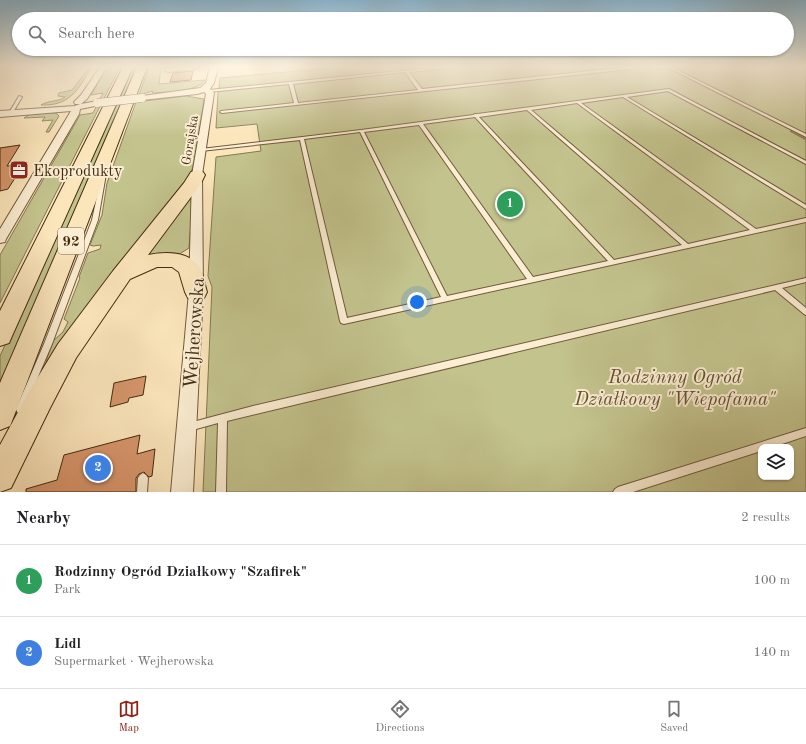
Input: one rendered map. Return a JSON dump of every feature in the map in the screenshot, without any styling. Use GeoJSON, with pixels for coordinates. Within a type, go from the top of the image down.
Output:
{"type":"FeatureCollection","features":[{"type":"Feature","properties":{"kind":"main road","name":"92"},"geometry":{"type":"LineString","coordinates":[[0,336],[117,90]]}},
{"type":"Feature","properties":{"kind":"main road","name":"92"},"geometry":{"type":"LineString","coordinates":[[9,416],[103,161],[132,90]]}},
{"type":"Feature","properties":{"kind":"main road"},"geometry":{"type":"LineString","coordinates":[[0,478],[40,399],[67,351],[121,276],[192,186],[197,174]]}},
{"type":"Feature","properties":{"kind":"main road"},"geometry":{"type":"LineString","coordinates":[[121,276],[131,269],[150,262],[174,260],[183,263],[190,268],[196,292]]}},
{"type":"Feature","properties":{"kind":"street"},"geometry":{"type":"LineString","coordinates":[[0,239],[75,114],[75,105],[84,97],[88,90]]}},
{"type":"Feature","properties":{"kind":"street"},"geometry":{"type":"LineString","coordinates":[[0,114],[207,90]]}},
{"type":"Feature","properties":{"kind":"street","name":"Gorajska"},"geometry":{"type":"LineString","coordinates":[[197,174],[207,90]]}},
{"type":"Feature","properties":{"kind":"street","name":"Wejherowska"},"geometry":{"type":"LineString","coordinates":[[182,492],[196,292],[197,174]]}},
{"type":"Feature","properties":{"kind":"lane"},"geometry":{"type":"LineString","coordinates":[[293,90],[296,104]]}},
{"type":"Feature","properties":{"kind":"lane"},"geometry":{"type":"LineString","coordinates":[[222,112],[430,90]]}},
{"type":"Feature","properties":{"kind":"lane"},"geometry":{"type":"LineString","coordinates":[[201,150],[361,131],[669,90],[806,163]]}},
{"type":"Feature","properties":{"kind":"lane"},"geometry":{"type":"LineString","coordinates":[[715,90],[806,136]]}},
{"type":"Feature","properties":{"kind":"lane"},"geometry":{"type":"LineString","coordinates":[[623,96],[806,207]]}},
{"type":"Feature","properties":{"kind":"lane"},"geometry":{"type":"LineString","coordinates":[[11,113],[20,97]]}},
{"type":"Feature","properties":{"kind":"lane"},"geometry":{"type":"LineString","coordinates":[[577,102],[755,231]]}},
{"type":"Feature","properties":{"kind":"lane"},"geometry":{"type":"LineString","coordinates":[[528,109],[687,246]]}},
{"type":"Feature","properties":{"kind":"lane"},"geometry":{"type":"LineString","coordinates":[[474,115],[613,262]]}},
{"type":"Feature","properties":{"kind":"lane"},"geometry":{"type":"LineString","coordinates":[[420,123],[531,280]]}},
{"type":"Feature","properties":{"kind":"lane"},"geometry":{"type":"LineString","coordinates":[[361,131],[444,299]]}},
{"type":"Feature","properties":{"kind":"lane"},"geometry":{"type":"LineString","coordinates":[[302,138],[344,321],[806,220]]}},
{"type":"Feature","properties":{"kind":"lane"},"geometry":{"type":"LineString","coordinates":[[186,428],[222,418],[806,280]]}},
{"type":"Feature","properties":{"kind":"lane"},"geometry":{"type":"LineString","coordinates":[[776,287],[806,312]]}},
{"type":"Feature","properties":{"kind":"lane"},"geometry":{"type":"LineString","coordinates":[[221,492],[222,418]]}},
{"type":"Feature","properties":{"kind":"lane"},"geometry":{"type":"LineString","coordinates":[[618,492],[806,432]]}},
{"type":"Feature","properties":{"kind":"lane"},"geometry":{"type":"LineString","coordinates":[[142,492],[143,478]]}},
{"type":"Feature","properties":{"kind":"green space"},"geometry":{"type":"Polygon","coordinates":[[[77,90],[66,100],[51,105],[41,105],[47,102],[60,100],[65,97],[58,96],[59,93],[77,90]]]}},
{"type":"Feature","properties":{"kind":"green space"},"geometry":{"type":"Polygon","coordinates":[[[94,90],[108,90],[0,303],[0,255],[80,115],[93,113],[103,93],[91,95],[94,90]]]}},
{"type":"Feature","properties":{"kind":"green space"},"geometry":{"type":"Polygon","coordinates":[[[122,90],[128,90],[0,393],[0,356],[122,90]]]}},
{"type":"Feature","properties":{"kind":"green space"},"geometry":{"type":"Polygon","coordinates":[[[141,90],[184,90],[152,93],[153,91],[139,95],[141,90]]]}},
{"type":"Feature","properties":{"kind":"green space","name":"Rodzinny Ogród Działkowy \"Wiepofama\""},"geometry":{"type":"Polygon","coordinates":[[[226,90],[713,90],[806,137],[806,139],[790,131],[806,140],[806,492],[203,492],[212,287],[208,276],[216,157],[261,151],[257,124],[216,128],[218,93],[226,90]]]}},
{"type":"Feature","properties":{"kind":"green space"},"geometry":{"type":"Polygon","coordinates":[[[716,90],[806,90],[806,135],[716,90]]]}},
{"type":"Feature","properties":{"kind":"green space"},"geometry":{"type":"Polygon","coordinates":[[[186,96],[204,99],[196,157],[190,176],[47,363],[46,361],[53,341],[63,332],[68,322],[64,319],[88,253],[100,249],[101,245],[90,245],[102,215],[107,183],[136,102],[186,96]]]}},
{"type":"Feature","properties":{"kind":"green space"},"geometry":{"type":"Polygon","coordinates":[[[56,113],[59,116],[49,132],[46,132],[53,120],[42,121],[45,117],[24,118],[30,114],[56,113]]]}},
{"type":"Feature","properties":{"kind":"green space"},"geometry":{"type":"Polygon","coordinates":[[[190,191],[192,209],[189,248],[178,255],[138,262],[190,191]]]}},
{"type":"Feature","properties":{"kind":"building"},"geometry":{"type":"Polygon","coordinates":[[[20,145],[7,166],[17,165],[15,168],[22,167],[8,189],[0,191],[0,148],[20,145]]]}},
{"type":"Feature","properties":{"kind":"building"},"geometry":{"type":"Polygon","coordinates":[[[146,376],[143,395],[129,398],[128,402],[110,407],[114,383],[146,376]]]}},
{"type":"Feature","properties":{"kind":"building"},"geometry":{"type":"Polygon","coordinates":[[[140,435],[137,454],[155,449],[152,476],[149,477],[144,472],[139,474],[136,478],[136,492],[26,492],[26,489],[57,480],[64,455],[140,435]]]}},
{"type":"Feature","properties":{"kind":"place","name":"Ekoprodukty"},"geometry":{"type":"Point","coordinates":[19,170]}},
{"type":"Feature","properties":{"kind":"place","name":"Rodzinny Ogród Działkowy \"Szafirek\""},"geometry":{"type":"Point","coordinates":[510,204]}},
{"type":"Feature","properties":{"kind":"place","name":"Lidl"},"geometry":{"type":"Point","coordinates":[98,468]}}]}
